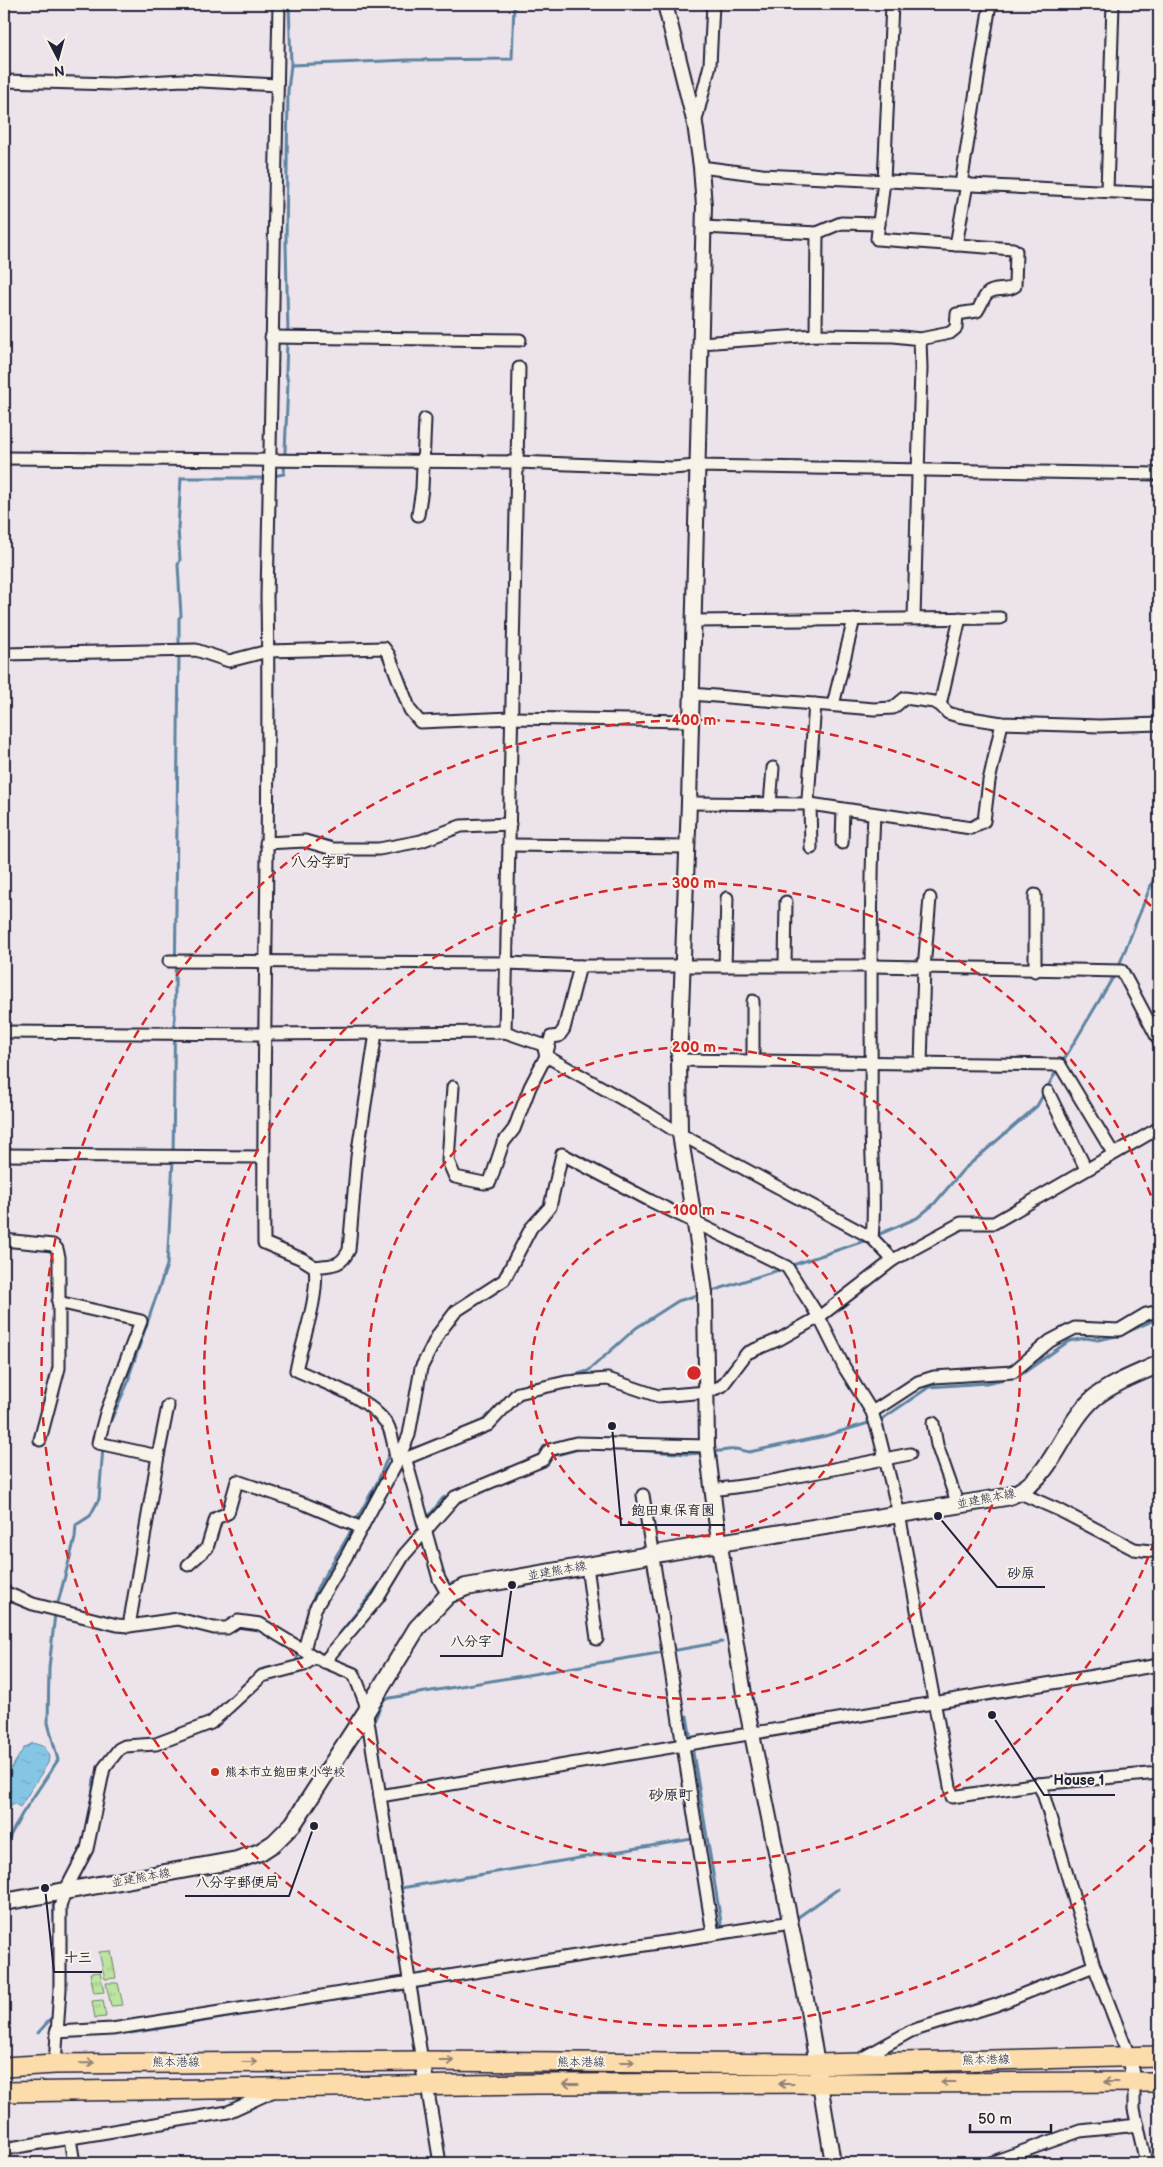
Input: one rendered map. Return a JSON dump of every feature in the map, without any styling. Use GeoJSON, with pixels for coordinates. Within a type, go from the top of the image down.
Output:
{"type":"FeatureCollection","features":[{"type":"Feature","properties":{"kind":"main road","name":"並建熊本線"},"geometry":{"type":"LineString","coordinates":[[4,1902],[237,1860],[260,1852],[274,1843],[293,1824],[366,1712],[417,1628],[448,1596],[466,1587],[720,1543],[1006,1497],[1020,1493],[1039,1476],[1077,1418],[1094,1398],[1159,1364]]}},
{"type":"Feature","properties":{"kind":"main road","name":"熊本港線"},"geometry":{"type":"LineString","coordinates":[[4,2067],[55,2064],[422,2061],[817,2064],[1159,2056]]}},
{"type":"Feature","properties":{"kind":"main road","name":"熊本港線"},"geometry":{"type":"LineString","coordinates":[[4,2092],[283,2087],[1159,2082]]}},
{"type":"Feature","properties":{"kind":"street"},"geometry":{"type":"LineString","coordinates":[[279,4],[276,85],[276,337],[270,461],[263,1157],[264,1243],[302,1259],[315,1267],[343,1261],[348,1250],[358,1157],[376,1032]]}},
{"type":"Feature","properties":{"kind":"street"},"geometry":{"type":"LineString","coordinates":[[665,4],[695,124],[701,167],[704,227],[689,803],[679,1060],[680,1134],[699,1249],[706,1310],[707,1446],[712,1490],[743,1685],[791,1922],[833,2163]]}},
{"type":"Feature","properties":{"kind":"street"},"geometry":{"type":"LineString","coordinates":[[695,124],[710,65],[713,4]]}},
{"type":"Feature","properties":{"kind":"street"},"geometry":{"type":"LineString","coordinates":[[700,343],[816,336],[894,336],[920,339],[950,332],[956,328],[957,314],[978,311],[986,294],[992,291],[1011,290],[1016,286],[1016,251],[1013,249],[877,239],[884,181],[892,4]]}},
{"type":"Feature","properties":{"kind":"street"},"geometry":{"type":"LineString","coordinates":[[956,245],[990,4]]}},
{"type":"Feature","properties":{"kind":"street"},"geometry":{"type":"LineString","coordinates":[[1107,191],[1113,4]]}},
{"type":"Feature","properties":{"kind":"street"},"geometry":{"type":"LineString","coordinates":[[4,81],[114,84],[183,80],[276,85]]}},
{"type":"Feature","properties":{"kind":"street"},"geometry":{"type":"LineString","coordinates":[[701,167],[762,175],[1159,194]]}},
{"type":"Feature","properties":{"kind":"street"},"geometry":{"type":"LineString","coordinates":[[704,227],[817,233],[842,222],[879,224]]}},
{"type":"Feature","properties":{"kind":"street"},"geometry":{"type":"LineString","coordinates":[[816,336],[817,233]]}},
{"type":"Feature","properties":{"kind":"street"},"geometry":{"type":"LineString","coordinates":[[276,337],[520,340]]}},
{"type":"Feature","properties":{"kind":"street"},"geometry":{"type":"LineString","coordinates":[[914,618],[916,470],[921,368],[920,339]]}},
{"type":"Feature","properties":{"kind":"street"},"geometry":{"type":"LineString","coordinates":[[505,1032],[519,368]]}},
{"type":"Feature","properties":{"kind":"street"},"geometry":{"type":"LineString","coordinates":[[418,515],[424,461],[425,419]]}},
{"type":"Feature","properties":{"kind":"street"},"geometry":{"type":"LineString","coordinates":[[4,458],[517,462],[672,468],[697,466],[1159,474]]}},
{"type":"Feature","properties":{"kind":"street"},"geometry":{"type":"LineString","coordinates":[[940,705],[960,618]]}},
{"type":"Feature","properties":{"kind":"street"},"geometry":{"type":"LineString","coordinates":[[693,621],[1000,618]]}},
{"type":"Feature","properties":{"kind":"street"},"geometry":{"type":"LineString","coordinates":[[833,705],[854,619]]}},
{"type":"Feature","properties":{"kind":"street"},"geometry":{"type":"LineString","coordinates":[[4,654],[196,650],[229,662],[268,651],[384,648],[389,655],[410,710],[420,722],[511,718],[690,720]]}},
{"type":"Feature","properties":{"kind":"street"},"geometry":{"type":"LineString","coordinates":[[691,694],[885,709],[893,708],[905,698],[940,705],[948,713],[1002,723],[1100,726],[1159,724]]}},
{"type":"Feature","properties":{"kind":"street"},"geometry":{"type":"LineString","coordinates":[[811,848],[810,804],[808,799],[815,704]]}},
{"type":"Feature","properties":{"kind":"street"},"geometry":{"type":"LineString","coordinates":[[689,803],[810,804],[971,828],[981,825],[984,821],[1002,723]]}},
{"type":"Feature","properties":{"kind":"street"},"geometry":{"type":"LineString","coordinates":[[770,804],[773,768]]}},
{"type":"Feature","properties":{"kind":"street"},"geometry":{"type":"LineString","coordinates":[[842,843],[843,809]]}},
{"type":"Feature","properties":{"kind":"street"},"geometry":{"type":"LineString","coordinates":[[872,1238],[874,1220],[871,1126],[871,880],[874,814]]}},
{"type":"Feature","properties":{"kind":"street"},"geometry":{"type":"LineString","coordinates":[[266,843],[305,841],[333,849],[379,848],[421,841],[461,826],[510,824]]}},
{"type":"Feature","properties":{"kind":"street"},"geometry":{"type":"LineString","coordinates":[[509,845],[687,848]]}},
{"type":"Feature","properties":{"kind":"street"},"geometry":{"type":"LineString","coordinates":[[1035,895],[1035,971]]}},
{"type":"Feature","properties":{"kind":"street"},"geometry":{"type":"LineString","coordinates":[[725,966],[727,898]]}},
{"type":"Feature","properties":{"kind":"street"},"geometry":{"type":"LineString","coordinates":[[921,1064],[924,968],[930,898]]}},
{"type":"Feature","properties":{"kind":"street"},"geometry":{"type":"LineString","coordinates":[[785,965],[786,902]]}},
{"type":"Feature","properties":{"kind":"street"},"geometry":{"type":"LineString","coordinates":[[169,961],[507,963],[580,966],[785,965],[1035,971],[1122,971],[1159,1041]]}},
{"type":"Feature","properties":{"kind":"street"},"geometry":{"type":"LineString","coordinates":[[453,1087],[448,1160],[455,1177],[484,1184],[490,1182],[503,1143],[514,1129],[530,1087],[546,1056],[551,1037],[559,1036],[564,1029],[580,966]]}},
{"type":"Feature","properties":{"kind":"street"},"geometry":{"type":"LineString","coordinates":[[753,1001],[753,1060]]}},
{"type":"Feature","properties":{"kind":"street"},"geometry":{"type":"LineString","coordinates":[[4,1032],[264,1034],[505,1032],[542,1045],[546,1056],[680,1134],[872,1238],[893,1260]]}},
{"type":"Feature","properties":{"kind":"street"},"geometry":{"type":"LineString","coordinates":[[679,1060],[1060,1065],[1113,1153]]}},
{"type":"Feature","properties":{"kind":"street"},"geometry":{"type":"LineString","coordinates":[[1048,1092],[1086,1169]]}},
{"type":"Feature","properties":{"kind":"street"},"geometry":{"type":"LineString","coordinates":[[401,1459],[458,1439],[488,1425],[518,1393],[566,1382],[608,1379],[658,1396],[707,1392],[722,1386],[746,1353],[780,1339],[819,1317],[893,1260],[961,1223],[994,1223],[1159,1128]]}},
{"type":"Feature","properties":{"kind":"street"},"geometry":{"type":"LineString","coordinates":[[304,1650],[315,1610],[401,1459],[409,1435],[421,1368],[439,1333],[456,1311],[504,1280],[531,1228],[550,1207],[562,1154],[651,1201],[787,1267],[819,1317],[844,1368],[872,1412],[899,1514],[952,1797],[1038,1784],[1159,1772]]}},
{"type":"Feature","properties":{"kind":"street"},"geometry":{"type":"LineString","coordinates":[[4,1155],[263,1157]]}},
{"type":"Feature","properties":{"kind":"street"},"geometry":{"type":"LineString","coordinates":[[4,1240],[53,1245],[57,1249],[59,1257],[59,1368],[40,1440]]}},
{"type":"Feature","properties":{"kind":"street"},"geometry":{"type":"LineString","coordinates":[[315,1267],[314,1295],[296,1370],[355,1397],[373,1410],[388,1425],[425,1529],[439,1579],[448,1596]]}},
{"type":"Feature","properties":{"kind":"street"},"geometry":{"type":"LineString","coordinates":[[58,1302],[141,1321],[106,1413],[98,1443],[158,1456]]}},
{"type":"Feature","properties":{"kind":"street"},"geometry":{"type":"LineString","coordinates":[[872,1412],[918,1382],[934,1377],[1012,1372],[1050,1341],[1075,1328],[1118,1330],[1146,1314],[1159,1311]]}},
{"type":"Feature","properties":{"kind":"street"},"geometry":{"type":"LineString","coordinates":[[129,1626],[168,1406]]}},
{"type":"Feature","properties":{"kind":"street"},"geometry":{"type":"LineString","coordinates":[[933,1423],[937,1445],[958,1505]]}},
{"type":"Feature","properties":{"kind":"street"},"geometry":{"type":"LineString","coordinates":[[55,2064],[60,1989],[60,1906],[64,1891],[87,1849],[104,1768],[119,1749],[125,1746],[156,1744],[211,1723],[262,1676],[320,1659],[378,1598],[404,1555],[455,1497],[543,1460],[548,1450],[576,1443],[662,1447],[707,1446]]}},
{"type":"Feature","properties":{"kind":"street"},"geometry":{"type":"LineString","coordinates":[[712,1490],[757,1484],[910,1454]]}},
{"type":"Feature","properties":{"kind":"street"},"geometry":{"type":"LineString","coordinates":[[188,1566],[207,1548],[216,1518],[228,1512],[238,1481],[307,1505],[362,1528]]}},
{"type":"Feature","properties":{"kind":"street"},"geometry":{"type":"LineString","coordinates":[[1020,1493],[1061,1511],[1134,1549],[1159,1552]]}},
{"type":"Feature","properties":{"kind":"street"},"geometry":{"type":"LineString","coordinates":[[643,1495],[714,1934]]}},
{"type":"Feature","properties":{"kind":"street"},"geometry":{"type":"LineString","coordinates":[[587,1566],[597,1639]]}},
{"type":"Feature","properties":{"kind":"street"},"geometry":{"type":"LineString","coordinates":[[4,1592],[33,1604],[118,1626],[178,1619],[214,1628],[227,1628],[238,1621],[260,1624],[320,1659],[354,1674],[361,1688],[366,1712],[440,2163]]}},
{"type":"Feature","properties":{"kind":"street"},"geometry":{"type":"LineString","coordinates":[[380,1796],[1159,1665]]}},
{"type":"Feature","properties":{"kind":"street"},"geometry":{"type":"LineString","coordinates":[[1038,1784],[1043,1793],[1094,1966],[1129,2056],[1134,2082],[1134,2109],[1146,2163]]}},
{"type":"Feature","properties":{"kind":"street"},"geometry":{"type":"LineString","coordinates":[[56,2032],[112,2028],[791,1922]]}},
{"type":"Feature","properties":{"kind":"street"},"geometry":{"type":"LineString","coordinates":[[854,2063],[911,2031],[996,2005],[1094,1966]]}},
{"type":"Feature","properties":{"kind":"street"},"geometry":{"type":"LineString","coordinates":[[4,2149],[228,2112],[283,2087]]}},
{"type":"Feature","properties":{"kind":"street"},"geometry":{"type":"LineString","coordinates":[[990,2163],[1080,2131],[1138,2125]]}},
{"type":"Feature","properties":{"kind":"street"},"geometry":{"type":"LineString","coordinates":[[70,2139],[74,2163]]}},
{"type":"Feature","properties":{"kind":"green space"},"geometry":{"type":"Polygon","coordinates":[[[111,1951],[116,1978],[105,1979],[99,1952],[111,1951]]]}},
{"type":"Feature","properties":{"kind":"green space"},"geometry":{"type":"Polygon","coordinates":[[[100,1972],[104,1992],[94,1993],[90,1973],[100,1972]]]}},
{"type":"Feature","properties":{"kind":"green space"},"geometry":{"type":"Polygon","coordinates":[[[106,1983],[118,1983],[123,2005],[111,2006],[106,1983]]]}},
{"type":"Feature","properties":{"kind":"green space"},"geometry":{"type":"Polygon","coordinates":[[[103,2000],[106,2017],[95,2018],[92,2001],[103,2000]]]}},
{"type":"Feature","properties":{"kind":"water"},"geometry":{"type":"Polygon","coordinates":[[[33,1743],[45,1747],[49,1757],[48,1763],[20,1807],[13,1803],[9,1809],[4,1806],[4,1780],[24,1748],[33,1743]]]}},
{"type":"Feature","properties":{"kind":"waterway"},"geometry":{"type":"LineString","coordinates":[[288,334],[286,243],[288,90],[291,65],[289,4]]}},
{"type":"Feature","properties":{"kind":"waterway"},"geometry":{"type":"LineString","coordinates":[[291,65],[408,60],[512,59],[514,4]]}},
{"type":"Feature","properties":{"kind":"waterway"},"geometry":{"type":"LineString","coordinates":[[179,647],[179,618],[181,616],[178,528],[181,478],[262,478],[284,474],[288,383],[286,372],[287,341]]}},
{"type":"Feature","properties":{"kind":"waterway"},"geometry":{"type":"LineString","coordinates":[[107,1429],[130,1378],[129,1376],[167,1265],[173,1160],[179,653]]}},
{"type":"Feature","properties":{"kind":"waterway"},"geometry":{"type":"LineString","coordinates":[[1118,968],[1153,880],[1159,856]]}},
{"type":"Feature","properties":{"kind":"waterway"},"geometry":{"type":"LineString","coordinates":[[1062,1063],[1115,974]]}},
{"type":"Feature","properties":{"kind":"waterway"},"geometry":{"type":"LineString","coordinates":[[875,1236],[917,1218],[934,1204],[963,1170],[1037,1106],[1058,1068]]}},
{"type":"Feature","properties":{"kind":"waterway"},"geometry":{"type":"LineString","coordinates":[[790,1266],[867,1240]]}},
{"type":"Feature","properties":{"kind":"waterway"},"geometry":{"type":"LineString","coordinates":[[709,1292],[782,1269]]}},
{"type":"Feature","properties":{"kind":"waterway"},"geometry":{"type":"LineString","coordinates":[[568,1377],[588,1371],[636,1328],[678,1301],[701,1294]]}},
{"type":"Feature","properties":{"kind":"waterway"},"geometry":{"type":"LineString","coordinates":[[712,1452],[736,1449],[749,1452],[825,1436],[882,1419],[929,1387],[986,1383],[1019,1376],[1069,1341],[1086,1338],[1098,1340],[1121,1335],[1159,1318]]}},
{"type":"Feature","properties":{"kind":"waterway"},"geometry":{"type":"LineString","coordinates":[[522,1388],[529,1383],[545,1382]]}},
{"type":"Feature","properties":{"kind":"waterway"},"geometry":{"type":"LineString","coordinates":[[480,1423],[494,1411]]}},
{"type":"Feature","properties":{"kind":"waterway"},"geometry":{"type":"LineString","coordinates":[[406,1451],[421,1446]]}},
{"type":"Feature","properties":{"kind":"waterway"},"geometry":{"type":"LineString","coordinates":[[4,1847],[22,1814],[58,1760],[48,1723],[49,1668],[55,1614],[75,1538],[76,1525],[90,1516],[99,1499],[103,1447]]}},
{"type":"Feature","properties":{"kind":"waterway"},"geometry":{"type":"LineString","coordinates":[[548,1457],[583,1448]]}},
{"type":"Feature","properties":{"kind":"waterway"},"geometry":{"type":"LineString","coordinates":[[637,1450],[688,1454],[703,1453]]}},
{"type":"Feature","properties":{"kind":"waterway"},"geometry":{"type":"LineString","coordinates":[[355,1522],[378,1481],[388,1456],[392,1455]]}},
{"type":"Feature","properties":{"kind":"waterway"},"geometry":{"type":"LineString","coordinates":[[518,1465],[537,1456],[542,1456]]}},
{"type":"Feature","properties":{"kind":"waterway"},"geometry":{"type":"LineString","coordinates":[[426,1520],[443,1498],[453,1493]]}},
{"type":"Feature","properties":{"kind":"waterway"},"geometry":{"type":"LineString","coordinates":[[410,1540],[420,1527]]}},
{"type":"Feature","properties":{"kind":"waterway"},"geometry":{"type":"LineString","coordinates":[[311,1606],[317,1588],[353,1528]]}},
{"type":"Feature","properties":{"kind":"waterway"},"geometry":{"type":"LineString","coordinates":[[323,1655],[384,1578]]}},
{"type":"Feature","properties":{"kind":"waterway"},"geometry":{"type":"LineString","coordinates":[[671,1651],[722,1642]]}},
{"type":"Feature","properties":{"kind":"waterway"},"geometry":{"type":"LineString","coordinates":[[296,1662],[299,1650]]}},
{"type":"Feature","properties":{"kind":"waterway"},"geometry":{"type":"LineString","coordinates":[[373,1723],[384,1699],[664,1652]]}},
{"type":"Feature","properties":{"kind":"waterway"},"geometry":{"type":"LineString","coordinates":[[256,1674],[260,1670],[281,1665]]}},
{"type":"Feature","properties":{"kind":"waterway"},"geometry":{"type":"LineString","coordinates":[[687,1716],[721,1922],[719,1932]]}},
{"type":"Feature","properties":{"kind":"waterway"},"geometry":{"type":"LineString","coordinates":[[104,1759],[114,1747]]}},
{"type":"Feature","properties":{"kind":"waterway"},"geometry":{"type":"LineString","coordinates":[[91,1804],[94,1780],[98,1772]]}},
{"type":"Feature","properties":{"kind":"waterway"},"geometry":{"type":"LineString","coordinates":[[389,1818],[409,1934],[407,1937]]}},
{"type":"Feature","properties":{"kind":"waterway"},"geometry":{"type":"LineString","coordinates":[[401,1888],[692,1839]]}},
{"type":"Feature","properties":{"kind":"waterway"},"geometry":{"type":"LineString","coordinates":[[794,1920],[838,1889]]}},
{"type":"Feature","properties":{"kind":"waterway"},"geometry":{"type":"LineString","coordinates":[[55,1928],[53,1903],[56,1898]]}},
{"type":"Feature","properties":{"kind":"waterway"},"geometry":{"type":"LineString","coordinates":[[54,1996],[55,1937]]}},
{"type":"Feature","properties":{"kind":"waterway"},"geometry":{"type":"LineString","coordinates":[[413,1988],[454,1981]]}},
{"type":"Feature","properties":{"kind":"waterway"},"geometry":{"type":"LineString","coordinates":[[334,2000],[407,1989]]}},
{"type":"Feature","properties":{"kind":"waterway"},"geometry":{"type":"LineString","coordinates":[[417,1992],[423,2026]]}},
{"type":"Feature","properties":{"kind":"waterway"},"geometry":{"type":"LineString","coordinates":[[131,2033],[259,2012]]}},
{"type":"Feature","properties":{"kind":"waterway"},"geometry":{"type":"LineString","coordinates":[[38,2033],[54,2015]]}},
{"type":"Feature","properties":{"kind":"place","name":"飽田東保育園"},"geometry":{"type":"Point","coordinates":[612,1426]}},
{"type":"Feature","properties":{"kind":"place","name":"砂原"},"geometry":{"type":"Point","coordinates":[938,1516]}},
{"type":"Feature","properties":{"kind":"place","name":"八分字"},"geometry":{"type":"Point","coordinates":[512,1585]}},
{"type":"Feature","properties":{"kind":"place","name":"House 1"},"geometry":{"type":"Point","coordinates":[992,1715]}},
{"type":"Feature","properties":{"kind":"place","name":"熊本市立飽田東小学校"},"geometry":{"type":"Point","coordinates":[215,1772]}},
{"type":"Feature","properties":{"kind":"place","name":"八分字郵便局"},"geometry":{"type":"Point","coordinates":[314,1826]}},
{"type":"Feature","properties":{"kind":"place","name":"十三"},"geometry":{"type":"Point","coordinates":[45,1888]}},
{"type":"Feature","properties":{"kind":"district","name":"八分字町"},"geometry":{"type":"Point","coordinates":[321,862]}},
{"type":"Feature","properties":{"kind":"district","name":"砂原町"},"geometry":{"type":"Point","coordinates":[671,1795]}}]}
